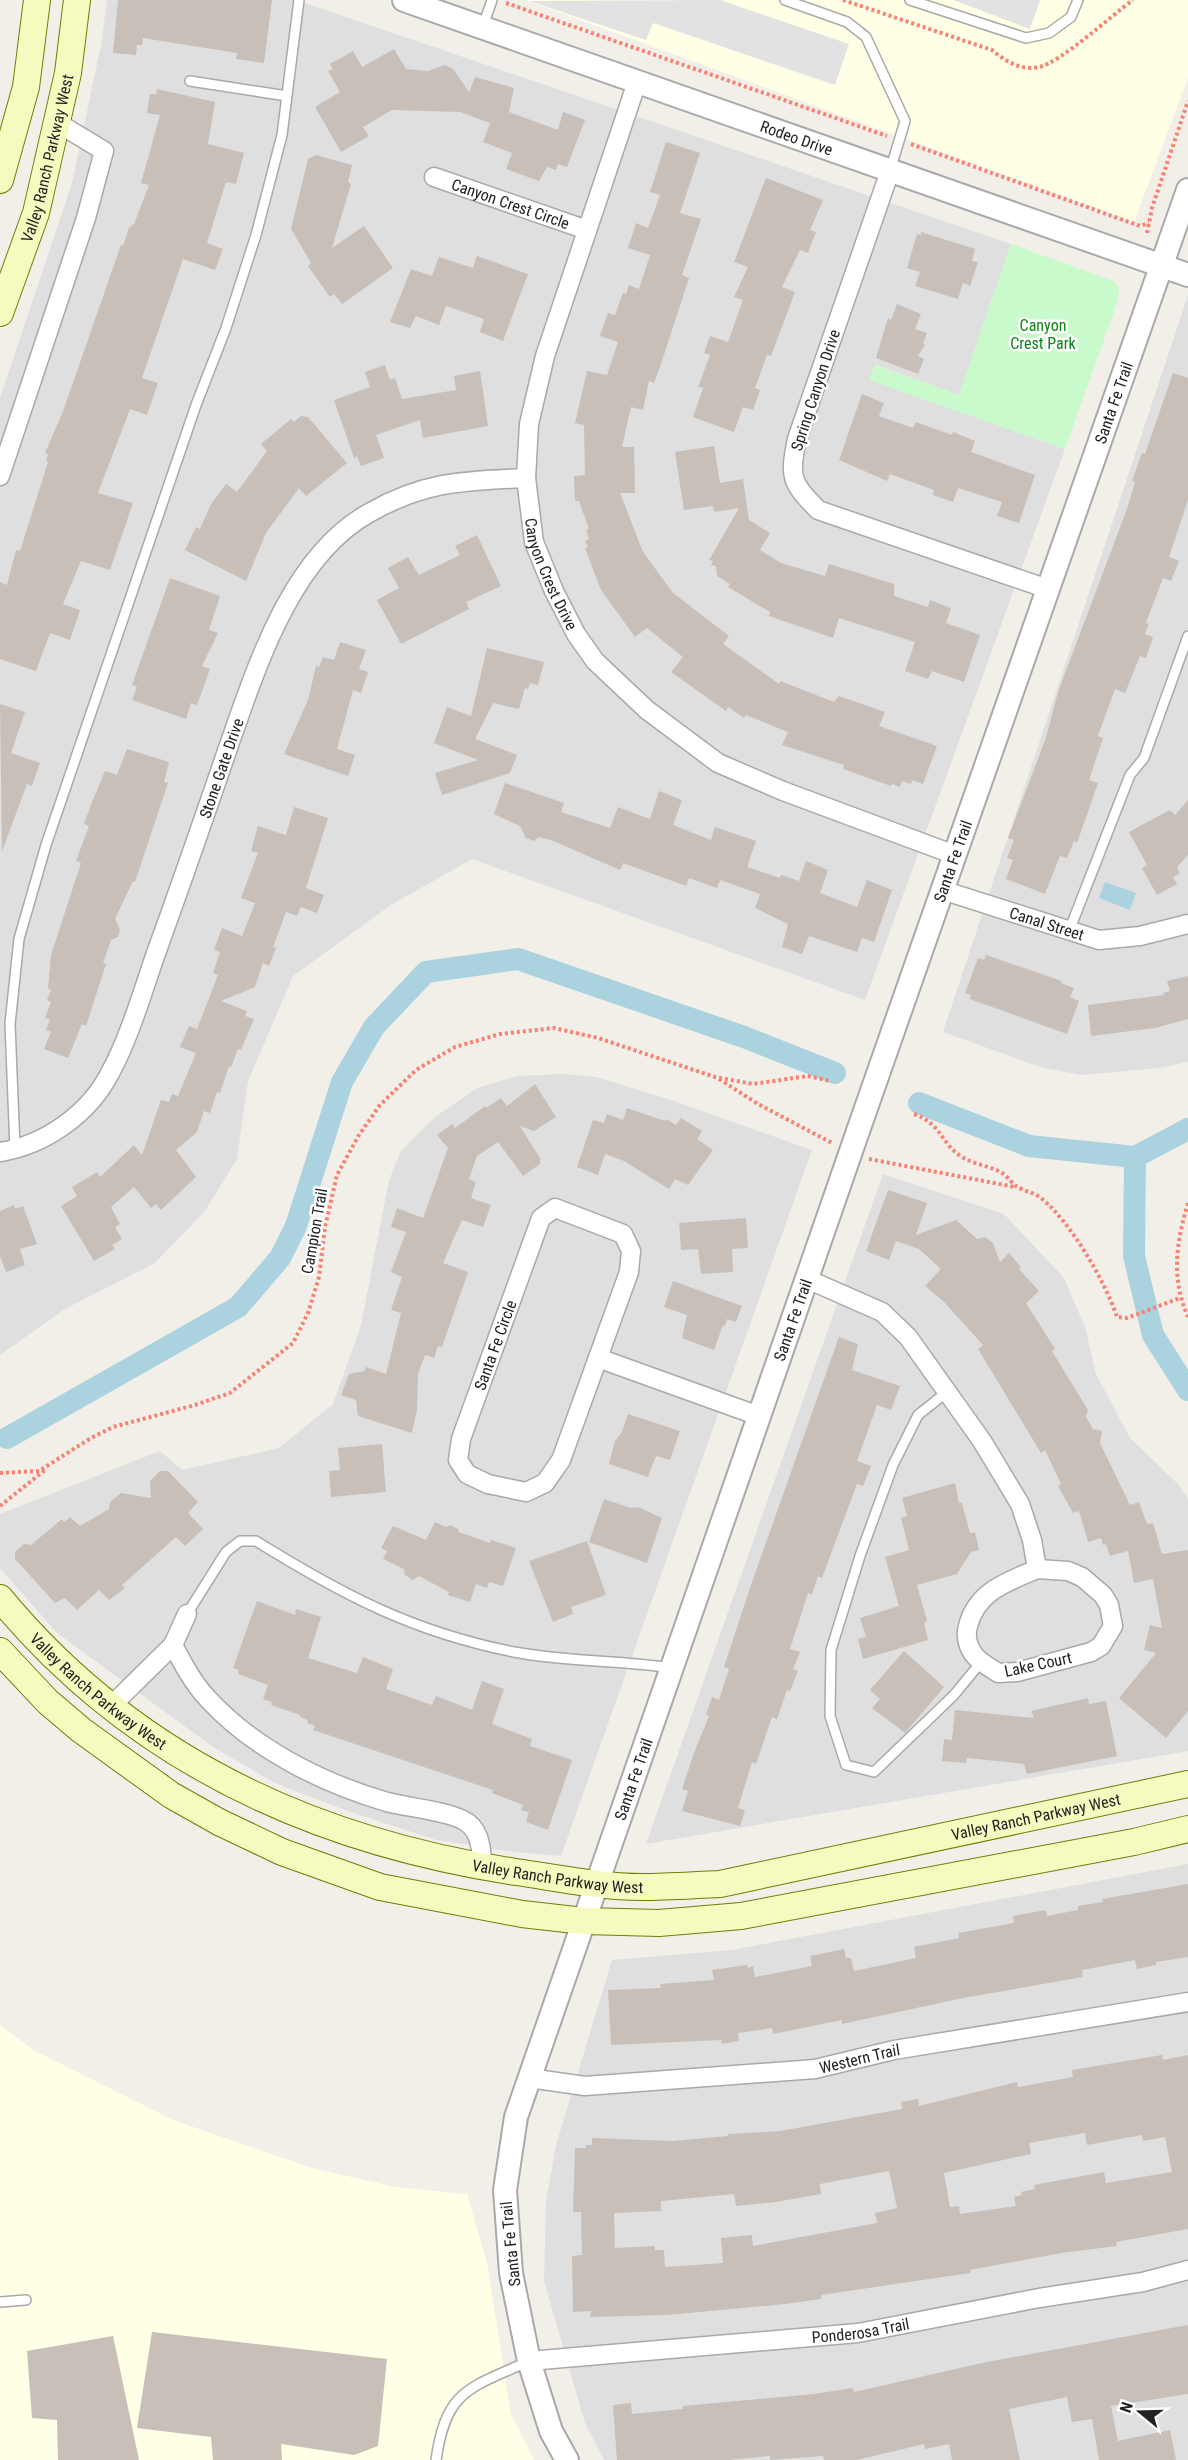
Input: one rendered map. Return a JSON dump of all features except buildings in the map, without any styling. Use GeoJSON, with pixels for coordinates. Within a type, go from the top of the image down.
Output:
{"type":"FeatureCollection","features":[{"type":"Feature","properties":{"kind":"main road"},"geometry":{"type":"LineString","coordinates":[[0,180],[26,87],[37,0]]}},
{"type":"Feature","properties":{"kind":"main road","name":"Valley Ranch Parkway West"},"geometry":{"type":"LineString","coordinates":[[0,313],[36,213],[68,73],[77,0]]}},
{"type":"Feature","properties":{"kind":"main road","name":"Valley Ranch Parkway West"},"geometry":{"type":"LineString","coordinates":[[0,1598],[67,1671],[161,1745],[251,1795],[314,1822],[400,1850],[483,1867],[597,1884],[641,1887],[720,1884],[1188,1784]]}},
{"type":"Feature","properties":{"kind":"main road"},"geometry":{"type":"LineString","coordinates":[[0,1651],[48,1702],[136,1772],[171,1795],[282,1852],[381,1887],[480,1907],[584,1921],[659,1923],[741,1916],[1188,1830]]}},
{"type":"Feature","properties":{"kind":"street","name":"Rodeo Drive"},"geometry":{"type":"LineString","coordinates":[[404,0],[1188,275]]}},
{"type":"Feature","properties":{"kind":"street","name":"Canyon Crest Drive"},"geometry":{"type":"LineString","coordinates":[[637,81],[545,356],[530,424],[526,478],[534,542],[554,591],[576,634],[595,661],[647,710],[718,763],[783,791],[955,855]]}},
{"type":"Feature","properties":{"kind":"street"},"geometry":{"type":"LineString","coordinates":[[0,476],[82,229],[104,152],[58,123]]}},
{"type":"Feature","properties":{"kind":"street","name":"Spring Canyon Drive"},"geometry":{"type":"LineString","coordinates":[[890,171],[797,439],[792,465],[796,488],[818,510],[1048,589]]}},
{"type":"Feature","properties":{"kind":"street","name":"Canyon Crest Circle"},"geometry":{"type":"LineString","coordinates":[[434,177],[587,230]]}},
{"type":"Feature","properties":{"kind":"street","name":"Santa Fe Trail"},"geometry":{"type":"LineString","coordinates":[[567,2460],[550,2431],[529,2361],[511,2273],[505,2190],[516,2117],[1188,190]]}},
{"type":"Feature","properties":{"kind":"street","name":"Stone Gate Drive"},"geometry":{"type":"LineString","coordinates":[[8,1151],[63,1127],[80,1112],[110,1074],[148,975],[265,644],[297,585],[332,542],[358,521],[411,492],[447,482],[526,478]]}},
{"type":"Feature","properties":{"kind":"street","name":"Canal Street"},"geometry":{"type":"LineString","coordinates":[[942,890],[1099,940],[1140,936],[1188,924]]}},
{"type":"Feature","properties":{"kind":"street","name":"Santa Fe Circle"},"geometry":{"type":"LineString","coordinates":[[555,1208],[623,1234],[631,1251],[629,1272],[598,1358],[561,1460],[545,1483],[526,1492],[488,1484],[467,1474],[458,1460],[462,1439],[541,1218],[555,1208]]}},
{"type":"Feature","properties":{"kind":"street"},"geometry":{"type":"LineString","coordinates":[[807,1279],[856,1299],[896,1324],[982,1441],[1020,1504],[1032,1540],[1037,1569]]}},
{"type":"Feature","properties":{"kind":"street"},"geometry":{"type":"LineString","coordinates":[[598,1358],[759,1416]]}},
{"type":"Feature","properties":{"kind":"street","name":"Lake Court"},"geometry":{"type":"LineString","coordinates":[[1037,1569],[1068,1571],[1082,1577],[1103,1594],[1110,1605],[1113,1626],[1107,1637],[1091,1652],[1017,1672],[998,1673],[982,1661],[975,1656],[966,1634],[975,1606],[997,1587],[1037,1569]]}},
{"type":"Feature","properties":{"kind":"street"},"geometry":{"type":"LineString","coordinates":[[111,1706],[173,1645],[187,1614]]}},
{"type":"Feature","properties":{"kind":"street"},"geometry":{"type":"LineString","coordinates":[[173,1645],[189,1675],[207,1698],[259,1742],[340,1786],[387,1802],[462,1820],[475,1829],[481,1844],[483,1867]]}},
{"type":"Feature","properties":{"kind":"street","name":"Western Trail"},"geometry":{"type":"LineString","coordinates":[[529,2078],[585,2086],[815,2069],[894,2050],[1188,2002]]}},
{"type":"Feature","properties":{"kind":"street","name":"Ponderosa Trail"},"geometry":{"type":"LineString","coordinates":[[529,2361],[858,2333],[1038,2298],[1143,2282],[1188,2270]]}},
{"type":"Feature","properties":{"kind":"lane"},"geometry":{"type":"LineString","coordinates":[[8,1151],[5,1024],[19,939],[46,845],[196,405],[226,328],[262,213],[282,135],[299,0]]}},
{"type":"Feature","properties":{"kind":"lane"},"geometry":{"type":"LineString","coordinates":[[483,28],[492,0]]}},
{"type":"Feature","properties":{"kind":"lane"},"geometry":{"type":"LineString","coordinates":[[785,0],[847,22],[866,37],[905,121],[890,171]]}},
{"type":"Feature","properties":{"kind":"lane"},"geometry":{"type":"LineString","coordinates":[[910,0],[1026,38],[1049,33],[1071,17],[1078,0]]}},
{"type":"Feature","properties":{"kind":"lane"},"geometry":{"type":"LineString","coordinates":[[190,81],[287,96]]}},
{"type":"Feature","properties":{"kind":"lane"},"geometry":{"type":"LineString","coordinates":[[1069,931],[1130,775],[1144,758],[1188,636]]}},
{"type":"Feature","properties":{"kind":"lane"},"geometry":{"type":"LineString","coordinates":[[947,1392],[918,1415],[893,1465],[860,1556],[831,1650],[830,1716],[846,1766],[874,1772],[954,1695],[982,1661]]}},
{"type":"Feature","properties":{"kind":"lane"},"geometry":{"type":"LineString","coordinates":[[187,1614],[226,1552],[240,1541],[256,1541],[358,1600],[408,1623],[441,1634],[515,1652],[672,1668]]}},
{"type":"Feature","properties":{"kind":"lane"},"geometry":{"type":"LineString","coordinates":[[0,2302],[26,2300]]}},
{"type":"Feature","properties":{"kind":"lane"},"geometry":{"type":"LineString","coordinates":[[436,2460],[440,2436],[449,2409],[470,2388],[529,2361]]}},
{"type":"Feature","properties":{"kind":"path"},"geometry":{"type":"LineString","coordinates":[[497,0],[1140,226],[1149,223]]}},
{"type":"Feature","properties":{"kind":"path"},"geometry":{"type":"LineString","coordinates":[[1147,233],[1188,101]]}},
{"type":"Feature","properties":{"kind":"path","name":"Campion Trail"},"geometry":{"type":"LineString","coordinates":[[0,1473],[39,1471],[113,1427],[230,1393],[293,1343],[308,1313],[319,1277],[325,1227],[337,1175],[359,1135],[380,1104],[416,1070],[455,1047],[500,1034],[554,1028],[598,1038],[715,1077],[753,1084],[781,1082],[808,1076],[830,1081]]}},
{"type":"Feature","properties":{"kind":"path"},"geometry":{"type":"LineString","coordinates":[[914,1114],[927,1119],[942,1133],[950,1148],[963,1158],[1002,1173],[1017,1187],[1039,1197],[1055,1212],[1096,1268],[1117,1317],[1127,1318],[1180,1298]]}},
{"type":"Feature","properties":{"kind":"path"},"geometry":{"type":"LineString","coordinates":[[1188,1203],[1178,1238],[1176,1265],[1180,1298],[1188,1317]]}},
{"type":"Feature","properties":{"kind":"path"},"geometry":{"type":"LineString","coordinates":[[0,1506],[55,1462]]}},
{"type":"Feature","properties":{"kind":"shaded area"},"geometry":{"type":"Polygon","coordinates":[[[107,0],[296,0],[1011,244],[959,395],[876,365],[870,380],[1065,449],[865,1000],[472,859],[391,905],[293,976],[248,1081],[237,1159],[205,1211],[155,1263],[65,1309],[0,1355],[0,398],[72,183],[101,45],[107,0]]]}},
{"type":"Feature","properties":{"kind":"shaded area"},"geometry":{"type":"Polygon","coordinates":[[[525,0],[1188,0],[1188,78],[1134,222],[525,0]]]}},
{"type":"Feature","properties":{"kind":"shaded area"},"geometry":{"type":"Polygon","coordinates":[[[720,0],[849,44],[835,85],[653,23],[646,40],[529,1],[720,0]]]}},
{"type":"Feature","properties":{"kind":"shaded area"},"geometry":{"type":"Polygon","coordinates":[[[953,0],[1040,0],[1030,29],[953,0]]]}},
{"type":"Feature","properties":{"kind":"shaded area"},"geometry":{"type":"Polygon","coordinates":[[[1188,295],[1188,1062],[1159,1068],[1082,1075],[1040,1067],[943,1032],[1188,295]]]}},
{"type":"Feature","properties":{"kind":"shaded area"},"geometry":{"type":"Polygon","coordinates":[[[563,1074],[596,1077],[671,1100],[812,1150],[561,1856],[515,1852],[436,1840],[345,1810],[275,1783],[213,1747],[57,1633],[0,1568],[0,1514],[160,1451],[182,1470],[279,1448],[333,1404],[361,1325],[389,1180],[401,1151],[435,1117],[477,1088],[517,1076],[563,1074]]]}},
{"type":"Feature","properties":{"kind":"shaded area"},"geometry":{"type":"Polygon","coordinates":[[[883,1174],[1004,1214],[1064,1278],[1085,1327],[1096,1374],[1130,1438],[1179,1485],[1188,1499],[1188,1751],[646,1844],[883,1174]]]}},
{"type":"Feature","properties":{"kind":"shaded area"},"geometry":{"type":"Polygon","coordinates":[[[1188,1864],[1188,2460],[604,2460],[585,2423],[544,2281],[546,2202],[556,2145],[612,1960],[732,1950],[1188,1864]]]}},
{"type":"Feature","properties":{"kind":"shaded area"},"geometry":{"type":"Polygon","coordinates":[[[0,2025],[35,2051],[173,2120],[312,2168],[395,2187],[467,2194],[487,2263],[511,2414],[534,2460],[0,2460],[0,2025]]]}},
{"type":"Feature","properties":{"kind":"green space","name":"Canyon Crest Park"},"geometry":{"type":"Polygon","coordinates":[[[1011,244],[1114,281],[1119,288],[1117,303],[1065,449],[869,380],[875,365],[959,395],[1011,244]]]}},
{"type":"Feature","properties":{"kind":"water"},"geometry":{"type":"Polygon","coordinates":[[[1105,882],[1136,893],[1130,910],[1099,898],[1105,882]]]}},
{"type":"Feature","properties":{"kind":"waterway"},"geometry":{"type":"LineString","coordinates":[[7,1438],[238,1307],[280,1258],[296,1226],[342,1082],[374,1027],[426,972],[518,959],[744,1037],[835,1073]]}},
{"type":"Feature","properties":{"kind":"waterway"},"geometry":{"type":"LineString","coordinates":[[919,1103],[1029,1146],[1135,1157],[1188,1129]]}},
{"type":"Feature","properties":{"kind":"waterway"},"geometry":{"type":"LineString","coordinates":[[1135,1157],[1134,1256],[1153,1335],[1188,1390]]}}]}
